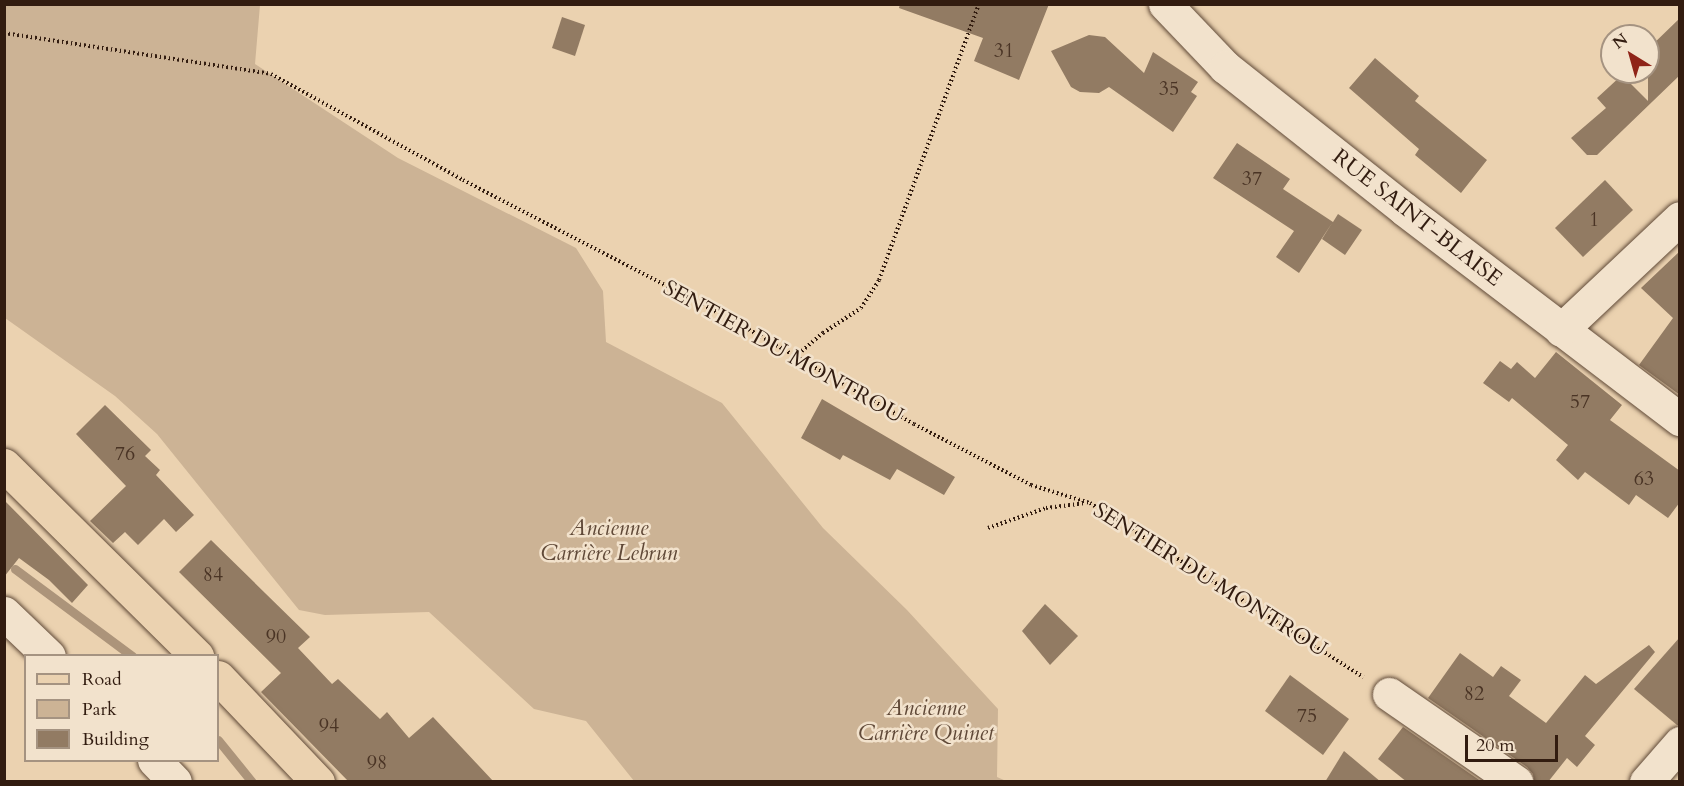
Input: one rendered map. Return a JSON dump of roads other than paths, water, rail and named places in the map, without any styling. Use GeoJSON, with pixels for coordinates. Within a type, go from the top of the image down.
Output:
{"type":"FeatureCollection","features":[{"type":"Feature","properties":{"kind":"main road"},"geometry":{"type":"LineString","coordinates":[[4,465],[195,654]]}},
{"type":"Feature","properties":{"kind":"main road"},"geometry":{"type":"LineString","coordinates":[[219,678],[318,782]]}},
{"type":"Feature","properties":{"kind":"street","name":"RUE SAINT-BLAISE"},"geometry":{"type":"LineString","coordinates":[[1165,4],[1226,67],[1562,330],[1680,419]]}},
{"type":"Feature","properties":{"kind":"street"},"geometry":{"type":"LineString","coordinates":[[1562,330],[1680,218]]}},
{"type":"Feature","properties":{"kind":"street"},"geometry":{"type":"LineString","coordinates":[[4,613],[47,654]]}},
{"type":"Feature","properties":{"kind":"street"},"geometry":{"type":"LineString","coordinates":[[1389,694],[1516,782]]}},
{"type":"Feature","properties":{"kind":"street"},"geometry":{"type":"LineString","coordinates":[[1646,782],[1680,743]]}},
{"type":"Feature","properties":{"kind":"street"},"geometry":{"type":"LineString","coordinates":[[156,762],[175,782]]}},
{"type":"Feature","properties":{"kind":"waterway"},"geometry":{"type":"LineString","coordinates":[[15,569],[129,654]]}},
{"type":"Feature","properties":{"kind":"waterway"},"geometry":{"type":"LineString","coordinates":[[219,741],[252,782]]}},
{"type":"Feature","properties":{"kind":"park label","name":"Ancienne Carrière Lebrun"},"geometry":{"type":"Point","coordinates":[609,540]}},
{"type":"Feature","properties":{"kind":"park label","name":"Ancienne Carrière Quinet"},"geometry":{"type":"Point","coordinates":[926,720]}}]}
